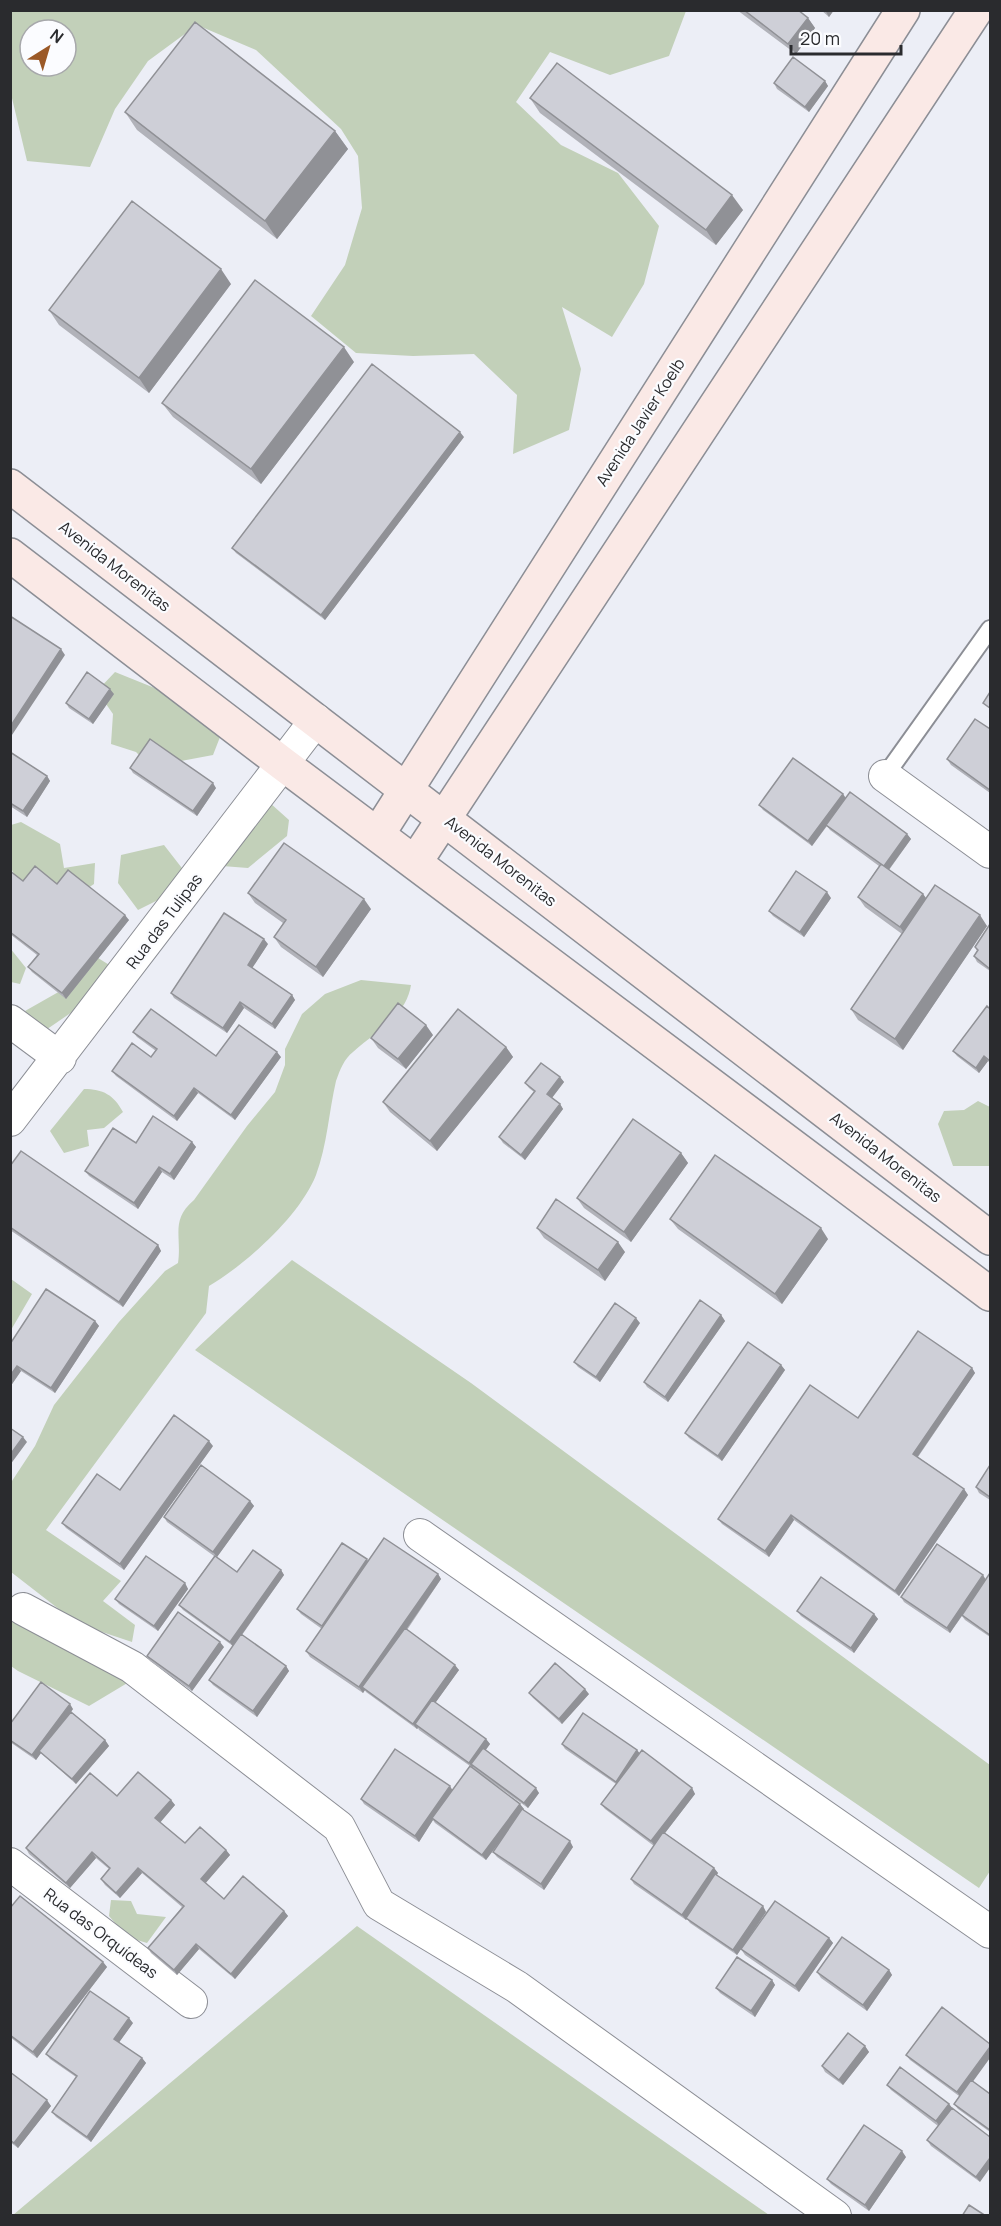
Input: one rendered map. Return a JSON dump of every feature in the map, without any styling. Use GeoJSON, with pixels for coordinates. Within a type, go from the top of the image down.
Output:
{"type":"FeatureCollection","features":[{"type":"Feature","properties":{"kind":"main road","name":"Avenida Javier Koelb"},"geometry":{"type":"LineString","coordinates":[[378,834],[903,10]]}},
{"type":"Feature","properties":{"kind":"main road"},"geometry":{"type":"LineString","coordinates":[[416,861],[447,818],[976,10]]}},
{"type":"Feature","properties":{"kind":"main road","name":"Avenida Morenitas"},"geometry":{"type":"LineString","coordinates":[[10,486],[447,818],[990,1238]]}},
{"type":"Feature","properties":{"kind":"main road"},"geometry":{"type":"LineString","coordinates":[[10,555],[283,764],[416,861],[990,1294]]}},
{"type":"Feature","properties":{"kind":"street","name":"Rua das Tulipas"},"geometry":{"type":"LineString","coordinates":[[10,1120],[60,1058],[316,720]]}},
{"type":"Feature","properties":{"kind":"street"},"geometry":{"type":"LineString","coordinates":[[885,776],[990,852]]}},
{"type":"Feature","properties":{"kind":"street"},"geometry":{"type":"LineString","coordinates":[[10,1021],[60,1058]]}},
{"type":"Feature","properties":{"kind":"street"},"geometry":{"type":"LineString","coordinates":[[420,1535],[990,1932]]}},
{"type":"Feature","properties":{"kind":"street"},"geometry":{"type":"LineString","coordinates":[[23,1609],[132,1667],[339,1827],[379,1905],[517,1987],[836,2216]]}},
{"type":"Feature","properties":{"kind":"street","name":"Rua das Orquídeas"},"geometry":{"type":"LineString","coordinates":[[10,1864],[191,2002]]}},
{"type":"Feature","properties":{"kind":"lane"},"geometry":{"type":"LineString","coordinates":[[885,776],[990,629]]}},
{"type":"Feature","properties":{"kind":"green space"},"geometry":{"type":"Polygon","coordinates":[[[10,11],[686,11],[669,56],[610,75],[550,52],[516,102],[561,145],[618,173],[659,226],[644,284],[612,337],[562,307],[581,369],[569,430],[513,454],[517,395],[474,354],[413,356],[356,353],[311,316],[345,265],[362,208],[358,156],[341,129],[256,50],[197,25],[148,61],[115,109],[90,167],[27,161],[11,94],[10,11]]]}},
{"type":"Feature","properties":{"kind":"green space"},"geometry":{"type":"Polygon","coordinates":[[[115,672],[182,699],[222,732],[213,755],[181,761],[162,778],[136,752],[111,744],[113,714],[97,691],[115,672]]]}},
{"type":"Feature","properties":{"kind":"green space"},"geometry":{"type":"Polygon","coordinates":[[[270,803],[289,820],[287,836],[248,868],[222,866],[270,803]]]}},
{"type":"Feature","properties":{"kind":"green space"},"geometry":{"type":"Polygon","coordinates":[[[21,822],[60,844],[64,868],[95,863],[94,884],[67,902],[28,903],[11,868],[11,825],[21,822]]]}},
{"type":"Feature","properties":{"kind":"green space"},"geometry":{"type":"Polygon","coordinates":[[[164,845],[185,872],[158,900],[138,910],[118,883],[121,855],[164,845]]]}},
{"type":"Feature","properties":{"kind":"green space"},"geometry":{"type":"Polygon","coordinates":[[[10,948],[26,968],[20,984],[11,982],[10,948]]]}},
{"type":"Feature","properties":{"kind":"green space"},"geometry":{"type":"Polygon","coordinates":[[[90,953],[119,971],[107,988],[40,1034],[25,1011],[62,990],[90,953]]]}},
{"type":"Feature","properties":{"kind":"green space"},"geometry":{"type":"Polygon","coordinates":[[[361,980],[411,985],[403,1006],[396,1015],[350,1055],[343,1065],[336,1081],[320,1164],[308,1191],[298,1207],[270,1238],[224,1277],[209,1286],[206,1313],[46,1530],[121,1581],[103,1601],[135,1625],[132,1642],[78,1624],[11,1572],[10,1484],[35,1446],[54,1405],[119,1322],[165,1271],[178,1263],[179,1222],[182,1214],[275,1092],[285,1065],[285,1049],[302,1014],[325,994],[361,980]]]}},
{"type":"Feature","properties":{"kind":"green space"},"geometry":{"type":"Polygon","coordinates":[[[84,1089],[107,1094],[116,1101],[123,1112],[104,1128],[87,1130],[89,1146],[64,1153],[50,1131],[84,1089]]]}},
{"type":"Feature","properties":{"kind":"green space"},"geometry":{"type":"Polygon","coordinates":[[[978,1101],[990,1107],[990,1166],[953,1166],[938,1124],[944,1111],[964,1110],[978,1101]]]}},
{"type":"Feature","properties":{"kind":"green space"},"geometry":{"type":"Polygon","coordinates":[[[292,1260],[471,1383],[990,1765],[990,1871],[979,1888],[195,1350],[292,1260]]]}},
{"type":"Feature","properties":{"kind":"green space"},"geometry":{"type":"Polygon","coordinates":[[[11,1279],[32,1294],[11,1330],[11,1279]]]}},
{"type":"Feature","properties":{"kind":"green space"},"geometry":{"type":"Polygon","coordinates":[[[11,1615],[129,1682],[89,1706],[18,1671],[11,1666],[11,1615]]]}},
{"type":"Feature","properties":{"kind":"green space"},"geometry":{"type":"Polygon","coordinates":[[[111,1900],[131,1901],[137,1914],[166,1917],[147,1943],[127,1937],[109,1916],[111,1900]]]}},
{"type":"Feature","properties":{"kind":"green space"},"geometry":{"type":"Polygon","coordinates":[[[357,1926],[769,2215],[13,2215],[357,1926]]]}},
{"type":"Feature","properties":{"kind":"building"},"geometry":{"type":"Polygon","coordinates":[[[744,10],[798,10],[808,18],[788,44],[744,10]]]}},
{"type":"Feature","properties":{"kind":"building"},"geometry":{"type":"Polygon","coordinates":[[[195,22],[335,131],[265,221],[125,112],[195,22]]]}},
{"type":"Feature","properties":{"kind":"building"},"geometry":{"type":"Polygon","coordinates":[[[793,57],[825,81],[805,107],[774,83],[793,57]]]}},
{"type":"Feature","properties":{"kind":"building"},"geometry":{"type":"Polygon","coordinates":[[[557,63],[732,195],[706,230],[530,98],[557,63]]]}},
{"type":"Feature","properties":{"kind":"building"},"geometry":{"type":"Polygon","coordinates":[[[132,201],[221,269],[139,378],[49,310],[132,201]]]}},
{"type":"Feature","properties":{"kind":"building"},"geometry":{"type":"Polygon","coordinates":[[[255,280],[344,347],[251,469],[162,403],[255,280]]]}},
{"type":"Feature","properties":{"kind":"building"},"geometry":{"type":"Polygon","coordinates":[[[372,364],[460,432],[321,615],[232,548],[372,364]]]}},
{"type":"Feature","properties":{"kind":"building"},"geometry":{"type":"Polygon","coordinates":[[[10,616],[61,649],[10,727],[10,616]]]}},
{"type":"Feature","properties":{"kind":"building"},"geometry":{"type":"Polygon","coordinates":[[[87,672],[110,689],[89,719],[66,703],[87,672]]]}},
{"type":"Feature","properties":{"kind":"building"},"geometry":{"type":"Polygon","coordinates":[[[990,692],[990,708],[983,703],[990,692]]]}},
{"type":"Feature","properties":{"kind":"building"},"geometry":{"type":"Polygon","coordinates":[[[975,719],[990,729],[990,790],[947,759],[975,719]]]}},
{"type":"Feature","properties":{"kind":"building"},"geometry":{"type":"Polygon","coordinates":[[[150,739],[213,783],[193,811],[130,768],[150,739]]]}},
{"type":"Feature","properties":{"kind":"building"},"geometry":{"type":"Polygon","coordinates":[[[10,752],[47,776],[23,811],[10,803],[10,752]]]}},
{"type":"Feature","properties":{"kind":"building"},"geometry":{"type":"Polygon","coordinates":[[[793,758],[843,794],[808,841],[759,805],[793,758]]]}},
{"type":"Feature","properties":{"kind":"building"},"geometry":{"type":"Polygon","coordinates":[[[850,792],[907,834],[884,866],[826,825],[850,792]]]}},
{"type":"Feature","properties":{"kind":"building"},"geometry":{"type":"Polygon","coordinates":[[[284,843],[364,899],[316,967],[274,937],[286,920],[248,893],[284,843]]]}},
{"type":"Feature","properties":{"kind":"building"},"geometry":{"type":"Polygon","coordinates":[[[881,864],[923,894],[900,927],[858,897],[881,864]]]}},
{"type":"Feature","properties":{"kind":"building"},"geometry":{"type":"Polygon","coordinates":[[[35,866],[57,884],[68,870],[125,915],[62,993],[28,967],[39,954],[10,932],[10,871],[23,881],[35,866]]]}},
{"type":"Feature","properties":{"kind":"building"},"geometry":{"type":"Polygon","coordinates":[[[796,871],[827,892],[800,932],[769,911],[796,871]]]}},
{"type":"Feature","properties":{"kind":"building"},"geometry":{"type":"Polygon","coordinates":[[[935,885],[980,915],[895,1039],[851,1009],[935,885]]]}},
{"type":"Feature","properties":{"kind":"building"},"geometry":{"type":"Polygon","coordinates":[[[224,913],[264,939],[248,965],[292,995],[272,1024],[240,1002],[223,1028],[171,993],[224,913]]]}},
{"type":"Feature","properties":{"kind":"building"},"geometry":{"type":"Polygon","coordinates":[[[990,924],[990,969],[974,956],[978,950],[975,947],[990,924]]]}},
{"type":"Feature","properties":{"kind":"building"},"geometry":{"type":"Polygon","coordinates":[[[398,1003],[426,1025],[398,1059],[371,1038],[398,1003]]]}},
{"type":"Feature","properties":{"kind":"building"},"geometry":{"type":"Polygon","coordinates":[[[987,1006],[990,1009],[990,1061],[984,1056],[976,1068],[953,1051],[987,1006]]]}},
{"type":"Feature","properties":{"kind":"building"},"geometry":{"type":"Polygon","coordinates":[[[151,1009],[216,1056],[239,1025],[277,1052],[231,1115],[194,1088],[174,1116],[112,1071],[132,1043],[151,1057],[157,1049],[133,1032],[151,1009]]]}},
{"type":"Feature","properties":{"kind":"building"},"geometry":{"type":"Polygon","coordinates":[[[458,1009],[506,1047],[430,1141],[383,1102],[458,1009]]]}},
{"type":"Feature","properties":{"kind":"building"},"geometry":{"type":"Polygon","coordinates":[[[541,1063],[560,1077],[547,1094],[560,1104],[521,1155],[499,1137],[535,1091],[525,1083],[541,1063]]]}},
{"type":"Feature","properties":{"kind":"building"},"geometry":{"type":"Polygon","coordinates":[[[153,1116],[192,1142],[170,1174],[159,1167],[134,1203],[85,1171],[113,1128],[136,1143],[153,1116]]]}},
{"type":"Feature","properties":{"kind":"building"},"geometry":{"type":"Polygon","coordinates":[[[633,1119],[681,1153],[624,1232],[577,1198],[633,1119]]]}},
{"type":"Feature","properties":{"kind":"building"},"geometry":{"type":"Polygon","coordinates":[[[21,1151],[158,1245],[119,1302],[10,1227],[10,1166],[21,1151]]]}},
{"type":"Feature","properties":{"kind":"building"},"geometry":{"type":"Polygon","coordinates":[[[715,1155],[821,1228],[775,1294],[670,1219],[715,1155]]]}},
{"type":"Feature","properties":{"kind":"building"},"geometry":{"type":"Polygon","coordinates":[[[556,1199],[618,1242],[598,1270],[537,1228],[556,1199]]]}},
{"type":"Feature","properties":{"kind":"building"},"geometry":{"type":"Polygon","coordinates":[[[46,1289],[95,1321],[51,1388],[17,1366],[10,1376],[10,1344],[46,1289]]]}},
{"type":"Feature","properties":{"kind":"building"},"geometry":{"type":"Polygon","coordinates":[[[700,1300],[721,1315],[665,1397],[644,1382],[700,1300]]]}},
{"type":"Feature","properties":{"kind":"building"},"geometry":{"type":"Polygon","coordinates":[[[615,1303],[636,1318],[596,1377],[574,1362],[615,1303]]]}},
{"type":"Feature","properties":{"kind":"building"},"geometry":{"type":"Polygon","coordinates":[[[918,1331],[972,1368],[913,1454],[964,1489],[895,1591],[791,1515],[765,1551],[718,1519],[810,1385],[858,1418],[918,1331]]]}},
{"type":"Feature","properties":{"kind":"building"},"geometry":{"type":"Polygon","coordinates":[[[748,1342],[781,1365],[718,1456],[685,1433],[748,1342]]]}},
{"type":"Feature","properties":{"kind":"building"},"geometry":{"type":"Polygon","coordinates":[[[174,1415],[209,1441],[120,1564],[62,1523],[97,1474],[120,1490],[174,1415]]]}},
{"type":"Feature","properties":{"kind":"building"},"geometry":{"type":"Polygon","coordinates":[[[10,1428],[23,1437],[10,1455],[10,1428]]]}},
{"type":"Feature","properties":{"kind":"building"},"geometry":{"type":"Polygon","coordinates":[[[201,1465],[250,1501],[213,1552],[164,1517],[201,1465]]]}},
{"type":"Feature","properties":{"kind":"building"},"geometry":{"type":"Polygon","coordinates":[[[990,1465],[990,1497],[976,1487],[990,1465]]]}},
{"type":"Feature","properties":{"kind":"building"},"geometry":{"type":"Polygon","coordinates":[[[384,1538],[438,1574],[359,1687],[306,1651],[384,1538]]]}},
{"type":"Feature","properties":{"kind":"building"},"geometry":{"type":"Polygon","coordinates":[[[342,1543],[367,1559],[322,1626],[297,1609],[342,1543]]]}},
{"type":"Feature","properties":{"kind":"building"},"geometry":{"type":"Polygon","coordinates":[[[937,1544],[983,1575],[947,1628],[901,1597],[937,1544]]]}},
{"type":"Feature","properties":{"kind":"building"},"geometry":{"type":"Polygon","coordinates":[[[253,1550],[281,1570],[230,1642],[179,1605],[215,1556],[237,1572],[253,1550]]]}},
{"type":"Feature","properties":{"kind":"building"},"geometry":{"type":"Polygon","coordinates":[[[146,1556],[185,1583],[154,1626],[115,1599],[146,1556]]]}},
{"type":"Feature","properties":{"kind":"building"},"geometry":{"type":"Polygon","coordinates":[[[990,1573],[990,1635],[962,1615],[990,1573]]]}},
{"type":"Feature","properties":{"kind":"building"},"geometry":{"type":"Polygon","coordinates":[[[821,1577],[874,1614],[851,1648],[797,1611],[821,1577]]]}},
{"type":"Feature","properties":{"kind":"building"},"geometry":{"type":"Polygon","coordinates":[[[178,1612],[220,1642],[189,1686],[147,1656],[178,1612]]]}},
{"type":"Feature","properties":{"kind":"building"},"geometry":{"type":"Polygon","coordinates":[[[405,1628],[455,1665],[413,1724],[362,1687],[405,1628]]]}},
{"type":"Feature","properties":{"kind":"building"},"geometry":{"type":"Polygon","coordinates":[[[241,1634],[286,1666],[253,1711],[209,1680],[241,1634]]]}},
{"type":"Feature","properties":{"kind":"building"},"geometry":{"type":"Polygon","coordinates":[[[555,1663],[585,1689],[559,1719],[529,1693],[555,1663]]]}},
{"type":"Feature","properties":{"kind":"building"},"geometry":{"type":"Polygon","coordinates":[[[41,1682],[70,1704],[32,1755],[10,1740],[10,1724],[41,1682]]]}},
{"type":"Feature","properties":{"kind":"building"},"geometry":{"type":"Polygon","coordinates":[[[432,1700],[486,1739],[469,1763],[415,1724],[432,1700]]]}},
{"type":"Feature","properties":{"kind":"building"},"geometry":{"type":"Polygon","coordinates":[[[71,1712],[105,1740],[72,1779],[39,1751],[71,1712]]]}},
{"type":"Feature","properties":{"kind":"building"},"geometry":{"type":"Polygon","coordinates":[[[583,1713],[637,1750],[616,1782],[562,1744],[583,1713]]]}},
{"type":"Feature","properties":{"kind":"building"},"geometry":{"type":"Polygon","coordinates":[[[483,1748],[536,1788],[524,1803],[471,1764],[483,1748]]]}},
{"type":"Feature","properties":{"kind":"building"},"geometry":{"type":"Polygon","coordinates":[[[395,1749],[450,1786],[415,1836],[361,1799],[395,1749]]]}},
{"type":"Feature","properties":{"kind":"building"},"geometry":{"type":"Polygon","coordinates":[[[642,1750],[692,1788],[651,1841],[601,1804],[642,1750]]]}},
{"type":"Feature","properties":{"kind":"building"},"geometry":{"type":"Polygon","coordinates":[[[470,1766],[520,1804],[482,1855],[432,1818],[470,1766]]]}},
{"type":"Feature","properties":{"kind":"building"},"geometry":{"type":"Polygon","coordinates":[[[138,1772],[171,1800],[155,1818],[185,1843],[200,1827],[226,1850],[201,1879],[224,1899],[243,1876],[284,1911],[231,1974],[196,1944],[174,1970],[148,1948],[184,1906],[138,1868],[116,1893],[101,1879],[110,1868],[92,1852],[66,1883],[26,1848],[90,1773],[117,1796],[138,1772]]]}},
{"type":"Feature","properties":{"kind":"building"},"geometry":{"type":"Polygon","coordinates":[[[522,1809],[570,1841],[541,1884],[493,1852],[522,1809]]]}},
{"type":"Feature","properties":{"kind":"building"},"geometry":{"type":"Polygon","coordinates":[[[663,1832],[714,1868],[682,1915],[631,1879],[663,1832]]]}},
{"type":"Feature","properties":{"kind":"building"},"geometry":{"type":"Polygon","coordinates":[[[715,1874],[763,1906],[733,1950],[686,1918],[715,1874]]]}},
{"type":"Feature","properties":{"kind":"building"},"geometry":{"type":"Polygon","coordinates":[[[20,1896],[103,1962],[33,2052],[10,2035],[10,1908],[20,1896]]]}},
{"type":"Feature","properties":{"kind":"building"},"geometry":{"type":"Polygon","coordinates":[[[775,1901],[829,1938],[795,1986],[741,1949],[775,1901]]]}},
{"type":"Feature","properties":{"kind":"building"},"geometry":{"type":"Polygon","coordinates":[[[842,1937],[889,1970],[863,2005],[817,1972],[842,1937]]]}},
{"type":"Feature","properties":{"kind":"building"},"geometry":{"type":"Polygon","coordinates":[[[737,1957],[772,1980],[751,2011],[716,1988],[737,1957]]]}},
{"type":"Feature","properties":{"kind":"building"},"geometry":{"type":"Polygon","coordinates":[[[90,1991],[129,2018],[114,2039],[142,2058],[87,2137],[52,2112],[77,2076],[46,2054],[90,1991]]]}},
{"type":"Feature","properties":{"kind":"building"},"geometry":{"type":"Polygon","coordinates":[[[942,2007],[990,2044],[957,2092],[906,2055],[942,2007]]]}},
{"type":"Feature","properties":{"kind":"building"},"geometry":{"type":"Polygon","coordinates":[[[848,2033],[865,2046],[839,2080],[822,2066],[848,2033]]]}},
{"type":"Feature","properties":{"kind":"building"},"geometry":{"type":"Polygon","coordinates":[[[900,2067],[949,2104],[936,2121],[887,2085],[900,2067]]]}},
{"type":"Feature","properties":{"kind":"building"},"geometry":{"type":"Polygon","coordinates":[[[10,2072],[47,2100],[14,2143],[10,2140],[10,2072]]]}},
{"type":"Feature","properties":{"kind":"building"},"geometry":{"type":"Polygon","coordinates":[[[971,2080],[990,2094],[990,2130],[954,2104],[971,2080]]]}},
{"type":"Feature","properties":{"kind":"building"},"geometry":{"type":"Polygon","coordinates":[[[952,2108],[990,2137],[990,2158],[976,2177],[927,2140],[952,2108]]]}},
{"type":"Feature","properties":{"kind":"building"},"geometry":{"type":"Polygon","coordinates":[[[864,2125],[902,2151],[865,2205],[827,2179],[864,2125]]]}},
{"type":"Feature","properties":{"kind":"building"},"geometry":{"type":"Polygon","coordinates":[[[969,2205],[986,2216],[962,2216],[969,2205]]]}}]}
